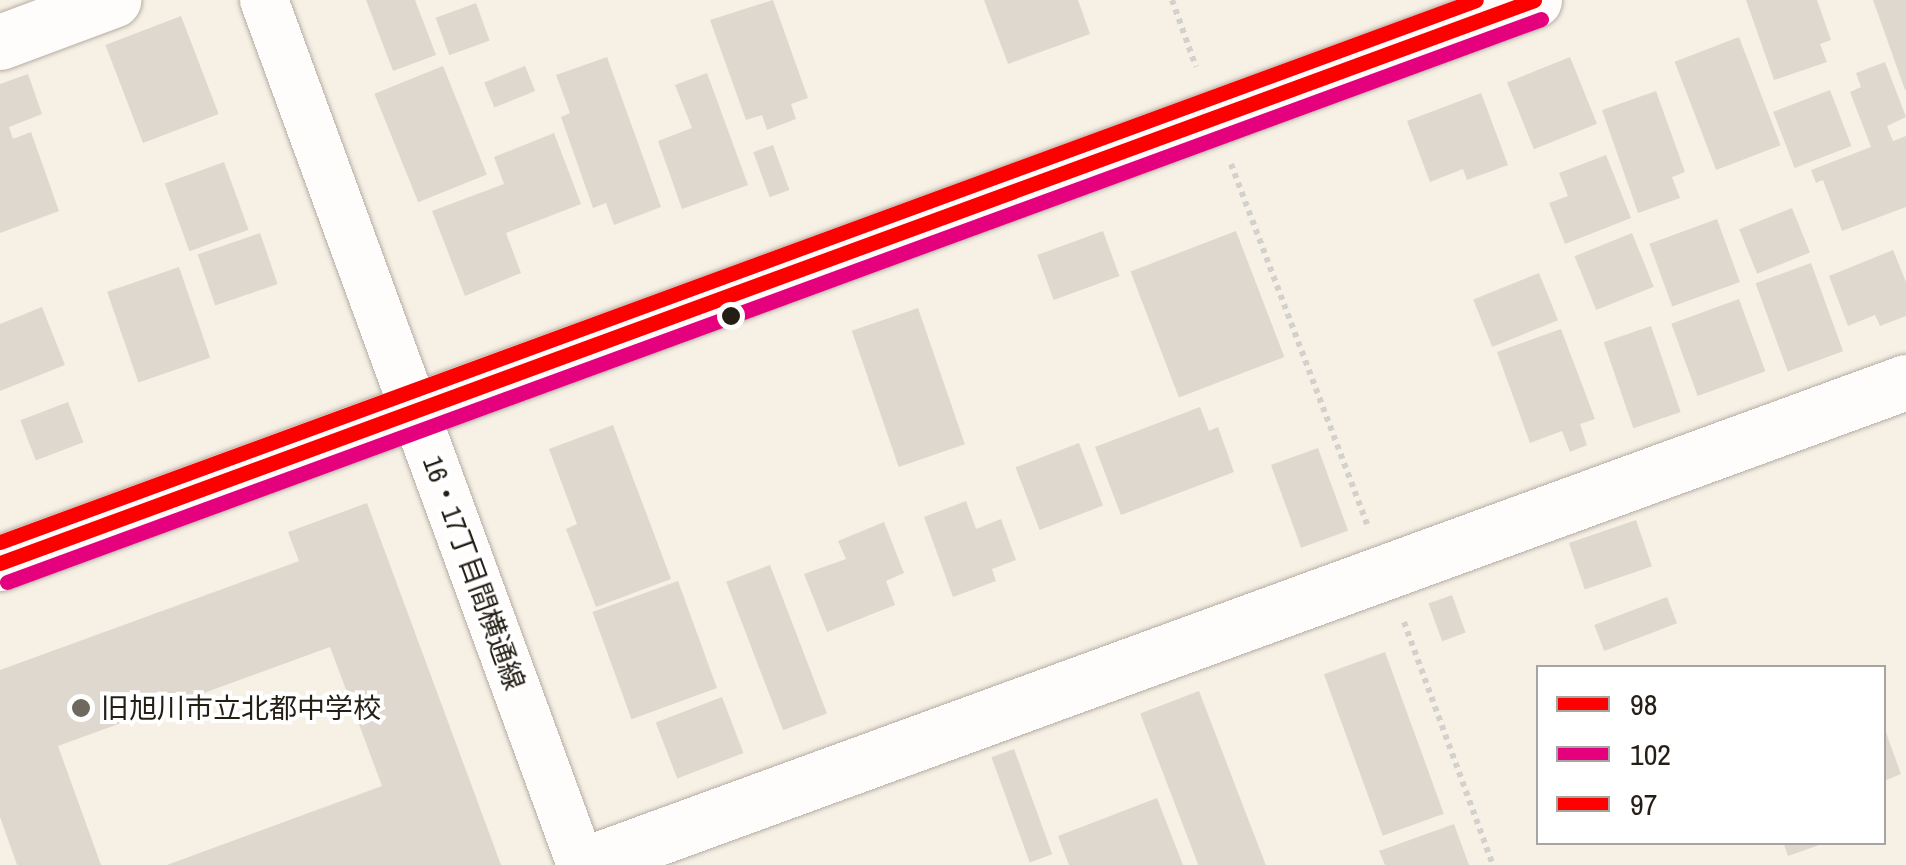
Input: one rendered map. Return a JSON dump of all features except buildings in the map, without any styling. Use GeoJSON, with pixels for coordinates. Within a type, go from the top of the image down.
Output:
{"type":"FeatureCollection","features":[{"type":"Feature","properties":{"kind":"street"},"geometry":{"type":"LineString","coordinates":[[0,42],[113,0]]}},
{"type":"Feature","properties":{"kind":"street","name":"16・17丁目間横通線"},"geometry":{"type":"LineString","coordinates":[[264,0],[582,865]]}},
{"type":"Feature","properties":{"kind":"street"},"geometry":{"type":"LineString","coordinates":[[0,562],[1534,0]]}},
{"type":"Feature","properties":{"kind":"street"},"geometry":{"type":"LineString","coordinates":[[582,865],[1906,382]]}},
{"type":"Feature","properties":{"kind":"path"},"geometry":{"type":"LineString","coordinates":[[1172,0],[1493,865]]}},
{"type":"Feature","properties":{"kind":"transit line","name":"97"},"geometry":{"type":"LineString","coordinates":[[0,542],[1476,0]]}},
{"type":"Feature","properties":{"kind":"transit line","name":"98"},"geometry":{"type":"LineString","coordinates":[[0,563],[1534,0]]}},
{"type":"Feature","properties":{"kind":"transit line","name":"102"},"geometry":{"type":"LineString","coordinates":[[7,582],[1541,19]]}},
{"type":"Feature","properties":{"kind":"place","name":"旧旭川市立北都中学校"},"geometry":{"type":"Point","coordinates":[81,708]}}]}
